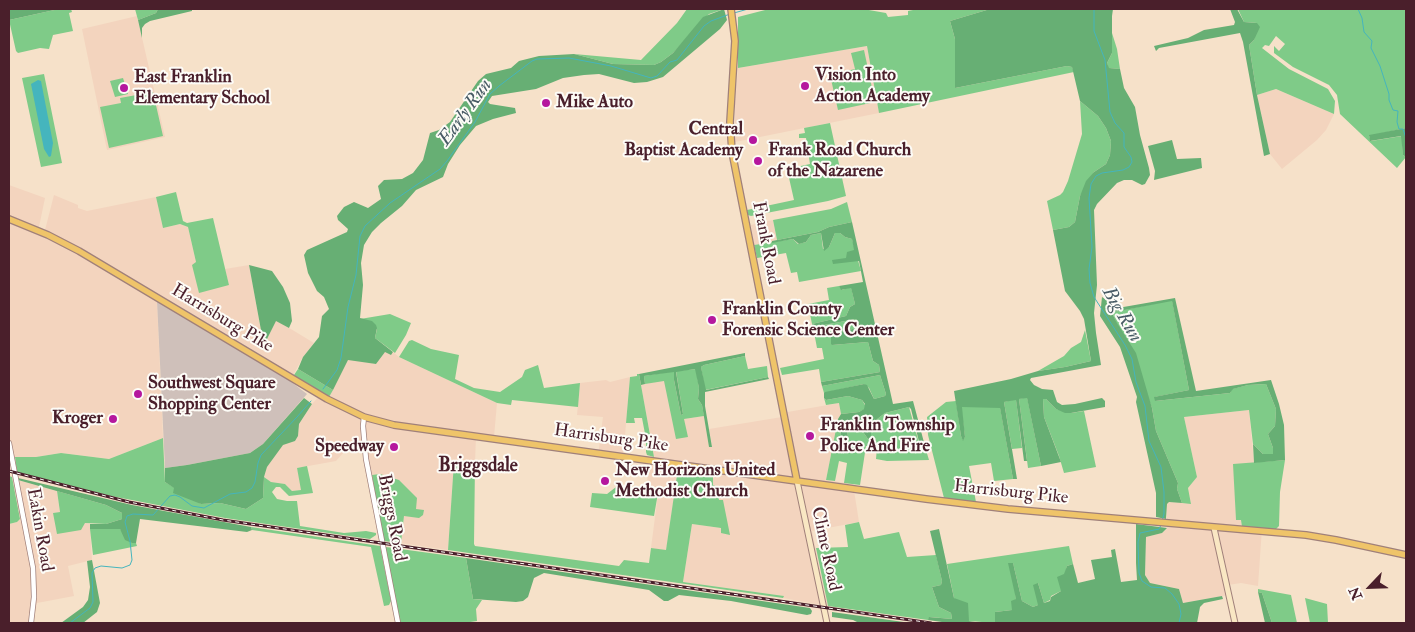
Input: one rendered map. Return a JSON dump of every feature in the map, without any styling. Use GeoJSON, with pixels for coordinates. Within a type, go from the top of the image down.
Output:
{"type":"FeatureCollection","features":[{"type":"Feature","properties":{"kind":"main road","name":"Frank Road"},"geometry":{"type":"LineString","coordinates":[[731,9],[735,48],[730,122],[732,152],[797,481]]}},
{"type":"Feature","properties":{"kind":"main road","name":"Harrisburg Pike"},"geometry":{"type":"LineString","coordinates":[[9,219],[59,240],[318,394],[364,417],[429,430],[970,504],[1306,535],[1344,541],[1406,555]]}},
{"type":"Feature","properties":{"kind":"main road","name":"Clime Road"},"geometry":{"type":"LineString","coordinates":[[797,481],[827,623]]}},
{"type":"Feature","properties":{"kind":"main road"},"geometry":{"type":"LineString","coordinates":[[1214,528],[1235,623]]}},
{"type":"Feature","properties":{"kind":"street","name":"Briggs Road"},"geometry":{"type":"LineString","coordinates":[[364,417],[366,459],[398,623]]}},
{"type":"Feature","properties":{"kind":"street","name":"Eakin Road"},"geometry":{"type":"LineString","coordinates":[[9,443],[33,568],[34,597],[32,623]]}},
{"type":"Feature","properties":{"kind":"shaded area","name":"East Franklin Elementary School"},"geometry":{"type":"Polygon","coordinates":[[[137,16],[165,137],[107,150],[82,29],[137,16]]]}},
{"type":"Feature","properties":{"kind":"shaded area","name":"Vision Into Action Academy"},"geometry":{"type":"Polygon","coordinates":[[[867,46],[879,113],[735,142],[735,104],[738,68],[867,46]]]}},
{"type":"Feature","properties":{"kind":"shaded area"},"geometry":{"type":"Polygon","coordinates":[[[1276,89],[1334,114],[1326,130],[1317,140],[1282,169],[1270,154],[1257,95],[1276,89]]]}},
{"type":"Feature","properties":{"kind":"shaded area"},"geometry":{"type":"Polygon","coordinates":[[[9,185],[45,198],[39,227],[45,230],[54,195],[87,211],[156,197],[163,228],[180,224],[188,227],[196,262],[229,285],[225,269],[249,265],[263,341],[266,341],[276,320],[314,343],[303,357],[290,381],[157,302],[163,438],[109,459],[61,453],[36,457],[9,457],[9,185]]]}},
{"type":"Feature","properties":{"kind":"shaded area"},"geometry":{"type":"Polygon","coordinates":[[[773,220],[777,240],[754,245],[751,225],[773,220]]]}},
{"type":"Feature","properties":{"kind":"shaded area"},"geometry":{"type":"Polygon","coordinates":[[[157,301],[290,381],[307,394],[263,444],[250,453],[165,468],[157,301]]]}},
{"type":"Feature","properties":{"kind":"shaded area"},"geometry":{"type":"Polygon","coordinates":[[[385,351],[391,355],[393,352],[399,357],[497,403],[494,437],[476,435],[475,464],[454,463],[448,550],[401,543],[404,516],[415,509],[380,474],[369,476],[363,449],[344,452],[336,461],[297,468],[302,490],[292,491],[285,484],[271,482],[264,477],[267,467],[283,444],[295,441],[298,436],[299,424],[312,404],[322,393],[329,396],[348,359],[376,364],[385,351]]]}},
{"type":"Feature","properties":{"kind":"shaded area"},"geometry":{"type":"Polygon","coordinates":[[[630,377],[623,459],[598,456],[603,417],[577,415],[580,383],[606,380],[610,382],[630,377]]]}},
{"type":"Feature","properties":{"kind":"shaded area"},"geometry":{"type":"Polygon","coordinates":[[[664,380],[684,419],[704,416],[709,447],[712,446],[709,429],[782,417],[782,413],[839,403],[841,414],[838,419],[826,480],[853,484],[859,522],[812,531],[828,606],[783,598],[783,596],[683,582],[692,524],[721,528],[723,500],[719,501],[717,487],[713,485],[712,473],[678,468],[666,551],[651,548],[658,494],[646,491],[650,456],[654,457],[641,385],[664,380]]]}},
{"type":"Feature","properties":{"kind":"shaded area"},"geometry":{"type":"Polygon","coordinates":[[[1249,410],[1254,463],[1234,465],[1236,520],[1241,520],[1242,527],[1262,528],[1258,586],[1241,583],[1228,585],[1229,595],[1183,603],[1179,589],[1150,583],[1145,575],[1146,537],[1162,533],[1167,528],[1167,504],[1169,502],[1191,503],[1188,488],[1197,477],[1184,417],[1249,410]]]}},
{"type":"Feature","properties":{"kind":"shaded area"},"geometry":{"type":"Polygon","coordinates":[[[18,480],[57,491],[60,512],[53,513],[90,524],[92,560],[68,566],[74,596],[37,603],[33,623],[9,623],[9,524],[20,519],[13,481],[18,480]]]}},
{"type":"Feature","properties":{"kind":"green space"},"geometry":{"type":"Polygon","coordinates":[[[9,9],[59,9],[9,20],[9,9]]]}},
{"type":"Feature","properties":{"kind":"green space"},"geometry":{"type":"Polygon","coordinates":[[[59,9],[71,9],[72,12],[69,13],[73,31],[53,35],[49,49],[40,48],[18,53],[9,20],[59,9]]]}},
{"type":"Feature","properties":{"kind":"green space"},"geometry":{"type":"Polygon","coordinates":[[[135,9],[158,9],[156,13],[138,20],[135,9]]]}},
{"type":"Feature","properties":{"kind":"green space"},"geometry":{"type":"Polygon","coordinates":[[[158,9],[192,9],[192,11],[150,21],[142,28],[142,38],[138,20],[156,13],[158,9]]]}},
{"type":"Feature","properties":{"kind":"green space"},"geometry":{"type":"Polygon","coordinates":[[[687,9],[724,9],[709,14],[673,53],[654,65],[613,64],[574,54],[641,60],[677,23],[687,9]]]}},
{"type":"Feature","properties":{"kind":"green space"},"geometry":{"type":"Polygon","coordinates":[[[724,9],[727,20],[720,29],[663,77],[647,82],[634,83],[599,74],[584,75],[563,78],[536,89],[492,96],[488,102],[490,104],[515,108],[516,113],[476,126],[460,145],[448,164],[443,177],[416,190],[402,206],[372,232],[364,245],[361,263],[363,285],[360,318],[372,321],[376,325],[375,338],[393,352],[391,355],[385,352],[376,364],[348,360],[333,390],[298,369],[303,357],[319,337],[322,316],[329,309],[324,297],[317,291],[308,273],[304,255],[307,250],[347,232],[348,229],[338,220],[337,216],[344,207],[354,202],[368,208],[381,199],[378,186],[384,180],[402,179],[413,173],[423,160],[430,133],[439,130],[450,122],[478,81],[486,74],[511,68],[519,61],[539,56],[574,54],[613,64],[654,65],[673,53],[703,17],[724,9]]]}},
{"type":"Feature","properties":{"kind":"green space"},"geometry":{"type":"Polygon","coordinates":[[[769,9],[863,9],[886,13],[888,17],[908,15],[908,11],[918,9],[990,9],[950,21],[955,39],[955,88],[1067,66],[1072,67],[1074,72],[879,113],[867,46],[738,68],[738,17],[769,9]]]}},
{"type":"Feature","properties":{"kind":"green space"},"geometry":{"type":"Polygon","coordinates":[[[990,9],[1113,9],[1112,53],[1107,63],[1109,68],[1120,69],[1124,88],[1135,107],[1150,175],[1145,184],[1142,185],[1132,180],[1124,180],[1117,183],[1097,204],[1094,210],[1097,285],[1094,313],[1101,365],[1031,378],[1030,380],[1034,385],[1042,389],[1053,390],[1057,402],[1062,405],[1102,398],[1105,401],[1105,407],[1065,413],[1056,409],[1046,399],[1043,399],[1044,417],[1061,462],[1041,466],[1027,398],[1019,399],[1027,461],[1024,461],[1016,400],[1004,402],[1017,479],[1013,479],[1000,408],[962,407],[965,437],[963,441],[954,391],[1011,379],[1038,371],[1091,361],[1084,319],[1065,291],[1053,230],[1069,227],[1075,222],[1080,196],[1086,181],[1094,172],[1106,164],[1110,155],[1111,141],[1106,128],[1098,116],[1080,101],[1072,67],[1067,66],[955,88],[955,39],[950,21],[990,9]]]}},
{"type":"Feature","properties":{"kind":"green space"},"geometry":{"type":"Polygon","coordinates":[[[1230,9],[1237,9],[1244,22],[1257,23],[1260,27],[1254,40],[1249,45],[1257,95],[1270,154],[1264,156],[1240,33],[1159,48],[1156,51],[1154,46],[1188,38],[1204,30],[1234,25],[1235,22],[1230,9]]]}},
{"type":"Feature","properties":{"kind":"green space"},"geometry":{"type":"Polygon","coordinates":[[[1238,9],[1406,9],[1406,128],[1369,136],[1371,141],[1402,136],[1403,155],[1406,157],[1397,168],[1340,114],[1337,95],[1329,85],[1293,67],[1274,53],[1274,46],[1279,51],[1285,44],[1276,36],[1269,46],[1265,45],[1262,48],[1289,69],[1328,89],[1335,101],[1334,114],[1276,89],[1257,95],[1249,45],[1254,40],[1257,23],[1244,22],[1238,9]]]}},
{"type":"Feature","properties":{"kind":"green space"},"geometry":{"type":"Polygon","coordinates":[[[1112,33],[1120,69],[1108,68],[1107,63],[1112,53],[1112,33]]]}},
{"type":"Feature","properties":{"kind":"green space"},"geometry":{"type":"Polygon","coordinates":[[[864,50],[875,102],[838,110],[830,75],[855,69],[851,53],[864,50]]]}},
{"type":"Feature","properties":{"kind":"green space"},"geometry":{"type":"Polygon","coordinates":[[[44,74],[62,163],[41,167],[22,78],[44,74]]]}},
{"type":"Feature","properties":{"kind":"green space"},"geometry":{"type":"Polygon","coordinates":[[[123,78],[128,94],[115,97],[110,81],[123,78]]]}},
{"type":"Feature","properties":{"kind":"green space"},"geometry":{"type":"Polygon","coordinates":[[[153,92],[163,136],[109,148],[100,107],[121,103],[120,98],[153,92]]]}},
{"type":"Feature","properties":{"kind":"green space"},"geometry":{"type":"Polygon","coordinates":[[[1080,101],[1098,116],[1106,128],[1111,141],[1110,155],[1106,164],[1094,172],[1080,196],[1075,222],[1069,227],[1053,230],[1047,201],[1060,195],[1068,181],[1082,134],[1080,101]]]}},
{"type":"Feature","properties":{"kind":"green space"},"geometry":{"type":"Polygon","coordinates":[[[830,123],[846,196],[751,216],[748,215],[747,210],[794,200],[787,169],[810,164],[806,138],[799,138],[799,134],[805,133],[804,128],[830,123]]]}},
{"type":"Feature","properties":{"kind":"green space"},"geometry":{"type":"Polygon","coordinates":[[[1406,128],[1406,157],[1403,155],[1401,136],[1370,141],[1369,135],[1406,128]]]}},
{"type":"Feature","properties":{"kind":"green space"},"geometry":{"type":"Polygon","coordinates":[[[1172,140],[1177,159],[1201,158],[1202,168],[1154,180],[1155,171],[1148,146],[1172,140]]]}},
{"type":"Feature","properties":{"kind":"green space"},"geometry":{"type":"Polygon","coordinates":[[[176,192],[183,221],[187,223],[213,218],[229,285],[199,293],[192,265],[196,262],[188,227],[180,224],[163,228],[156,197],[176,192]]]}},
{"type":"Feature","properties":{"kind":"green space"},"geometry":{"type":"Polygon","coordinates":[[[847,202],[852,222],[829,227],[818,232],[777,240],[773,220],[831,209],[847,202]]]}},
{"type":"Feature","properties":{"kind":"green space"},"geometry":{"type":"Polygon","coordinates":[[[852,222],[893,404],[913,401],[926,450],[924,452],[921,450],[909,407],[885,413],[876,420],[871,425],[871,440],[854,424],[849,425],[847,427],[849,450],[847,452],[844,451],[838,419],[841,414],[859,412],[864,409],[865,404],[862,400],[848,396],[826,400],[824,398],[825,392],[864,384],[867,385],[874,399],[886,394],[880,375],[822,386],[821,382],[880,372],[879,365],[873,361],[868,342],[831,344],[831,334],[857,328],[859,325],[856,319],[813,327],[812,324],[846,316],[850,307],[855,304],[851,288],[841,290],[839,286],[863,282],[859,261],[833,264],[832,260],[846,258],[847,252],[854,250],[852,239],[840,233],[835,233],[829,247],[824,251],[821,233],[811,235],[806,242],[799,244],[793,239],[772,243],[772,241],[818,232],[829,227],[852,222]]]}},
{"type":"Feature","properties":{"kind":"green space"},"geometry":{"type":"Polygon","coordinates":[[[821,233],[823,249],[829,247],[835,233],[840,233],[852,239],[861,271],[799,282],[797,272],[791,273],[786,253],[757,258],[754,245],[793,239],[798,244],[806,242],[811,235],[821,233]]]}},
{"type":"Feature","properties":{"kind":"green space"},"geometry":{"type":"Polygon","coordinates":[[[249,265],[272,271],[283,287],[290,303],[292,321],[289,328],[276,321],[266,341],[263,341],[249,265]]]}},
{"type":"Feature","properties":{"kind":"green space"},"geometry":{"type":"Polygon","coordinates":[[[839,286],[842,290],[851,287],[855,304],[850,307],[846,316],[812,324],[808,304],[829,300],[827,288],[839,286]]]}},
{"type":"Feature","properties":{"kind":"green space"},"geometry":{"type":"Polygon","coordinates":[[[1102,297],[1108,301],[1112,309],[1175,298],[1196,391],[1271,380],[1284,425],[1285,460],[1254,463],[1253,444],[1263,454],[1273,454],[1268,434],[1275,426],[1276,409],[1266,384],[1248,385],[1233,389],[1230,393],[1155,401],[1154,397],[1189,390],[1172,301],[1114,312],[1113,315],[1117,323],[1136,353],[1152,408],[1156,431],[1178,483],[1177,489],[1182,503],[1169,502],[1167,504],[1166,519],[1156,517],[1156,493],[1136,402],[1137,397],[1120,347],[1100,316],[1102,297]]]}},
{"type":"Feature","properties":{"kind":"green space"},"geometry":{"type":"Polygon","coordinates":[[[1172,300],[1189,390],[1155,397],[1155,401],[1230,393],[1232,389],[1248,385],[1266,384],[1276,409],[1275,426],[1268,434],[1273,454],[1263,454],[1253,444],[1249,410],[1184,417],[1197,477],[1188,488],[1191,504],[1182,503],[1177,489],[1178,483],[1156,431],[1152,408],[1113,315],[1114,312],[1172,300]]]}},
{"type":"Feature","properties":{"kind":"green space"},"geometry":{"type":"Polygon","coordinates":[[[390,314],[411,323],[395,353],[375,338],[377,329],[360,319],[390,314]]]}},
{"type":"Feature","properties":{"kind":"green space"},"geometry":{"type":"Polygon","coordinates":[[[856,319],[859,326],[857,328],[831,334],[832,345],[868,342],[873,361],[879,365],[880,372],[821,382],[819,369],[782,375],[780,368],[824,359],[822,348],[817,348],[813,327],[856,319]]]}},
{"type":"Feature","properties":{"kind":"green space"},"geometry":{"type":"Polygon","coordinates":[[[1085,330],[1091,361],[1038,371],[1064,356],[1071,348],[1081,342],[1085,330]]]}},
{"type":"Feature","properties":{"kind":"green space"},"geometry":{"type":"Polygon","coordinates":[[[412,340],[431,349],[459,355],[455,379],[474,388],[500,392],[522,377],[525,370],[538,365],[544,388],[580,383],[578,407],[512,400],[511,405],[497,403],[399,357],[409,341],[412,340]]]}},
{"type":"Feature","properties":{"kind":"green space"},"geometry":{"type":"Polygon","coordinates":[[[745,353],[745,356],[701,367],[706,390],[768,377],[769,379],[705,392],[705,406],[712,447],[709,447],[702,405],[698,399],[699,388],[695,369],[676,372],[683,414],[681,415],[674,372],[644,376],[645,384],[641,385],[639,374],[745,353]]]}},
{"type":"Feature","properties":{"kind":"green space"},"geometry":{"type":"Polygon","coordinates":[[[745,356],[748,369],[767,366],[768,377],[705,390],[701,367],[745,356]]]}},
{"type":"Feature","properties":{"kind":"green space"},"geometry":{"type":"Polygon","coordinates":[[[298,369],[333,390],[329,397],[296,377],[294,375],[298,369]]]}},
{"type":"Feature","properties":{"kind":"green space"},"geometry":{"type":"Polygon","coordinates":[[[696,369],[699,388],[698,399],[702,405],[704,416],[684,419],[688,437],[676,439],[664,381],[645,384],[644,376],[674,371],[681,415],[683,414],[676,371],[696,369]]]}},
{"type":"Feature","properties":{"kind":"green space"},"geometry":{"type":"Polygon","coordinates":[[[639,374],[654,457],[647,455],[646,452],[646,439],[642,418],[634,418],[635,423],[626,423],[630,377],[637,376],[639,374]]]}},
{"type":"Feature","properties":{"kind":"green space"},"geometry":{"type":"Polygon","coordinates":[[[880,375],[886,394],[874,399],[869,388],[864,384],[824,393],[822,386],[880,375]]]}},
{"type":"Feature","properties":{"kind":"green space"},"geometry":{"type":"Polygon","coordinates":[[[848,396],[862,400],[865,409],[859,412],[841,414],[839,403],[826,405],[824,398],[826,400],[848,396]]]}},
{"type":"Feature","properties":{"kind":"green space"},"geometry":{"type":"Polygon","coordinates":[[[1027,397],[1041,466],[1028,468],[1019,399],[1027,397]]]}},
{"type":"Feature","properties":{"kind":"green space"},"geometry":{"type":"Polygon","coordinates":[[[304,398],[312,404],[299,424],[298,436],[295,441],[283,445],[267,467],[264,477],[263,498],[246,509],[220,503],[201,504],[173,493],[174,488],[165,482],[165,468],[250,453],[263,444],[304,398]]]}},
{"type":"Feature","properties":{"kind":"green space"},"geometry":{"type":"Polygon","coordinates":[[[1016,399],[1022,448],[1012,449],[1004,402],[1016,399]]]}},
{"type":"Feature","properties":{"kind":"green space"},"geometry":{"type":"Polygon","coordinates":[[[1043,399],[1046,399],[1056,409],[1071,413],[1084,411],[1096,467],[1064,473],[1044,417],[1043,399]]]}},
{"type":"Feature","properties":{"kind":"green space"},"geometry":{"type":"Polygon","coordinates":[[[956,401],[963,440],[965,437],[961,407],[1000,407],[1013,479],[994,481],[991,463],[969,466],[976,502],[944,498],[928,435],[927,417],[946,402],[956,401]]]}},
{"type":"Feature","properties":{"kind":"green space"},"geometry":{"type":"Polygon","coordinates":[[[909,407],[921,450],[924,452],[926,450],[929,460],[887,461],[876,459],[877,447],[866,446],[860,485],[844,483],[847,463],[839,461],[835,481],[826,480],[838,419],[844,451],[849,450],[847,427],[854,424],[861,429],[868,439],[871,439],[871,425],[876,420],[885,413],[909,407]]]}},
{"type":"Feature","properties":{"kind":"green space"},"geometry":{"type":"Polygon","coordinates":[[[163,438],[165,482],[201,504],[220,503],[246,509],[263,498],[264,477],[271,482],[285,484],[292,491],[301,490],[297,468],[307,466],[313,493],[289,496],[280,487],[276,487],[272,492],[277,499],[297,501],[300,526],[344,533],[366,531],[376,533],[376,535],[370,539],[225,518],[111,496],[17,472],[15,457],[36,457],[61,453],[109,459],[163,438]]]}},
{"type":"Feature","properties":{"kind":"green space"},"geometry":{"type":"Polygon","coordinates":[[[1285,460],[1280,492],[1279,526],[1276,529],[1242,527],[1241,520],[1236,520],[1233,464],[1285,460]]]}},
{"type":"Feature","properties":{"kind":"green space"},"geometry":{"type":"Polygon","coordinates":[[[454,462],[475,464],[475,546],[619,566],[624,560],[649,563],[651,548],[666,550],[678,468],[713,473],[713,485],[717,487],[719,500],[723,500],[730,535],[721,533],[721,528],[692,524],[683,582],[784,596],[783,598],[448,550],[454,462]]]}},
{"type":"Feature","properties":{"kind":"green space"},"geometry":{"type":"Polygon","coordinates":[[[380,474],[399,480],[417,498],[416,509],[424,510],[423,515],[419,518],[404,516],[401,543],[383,541],[372,475],[380,474]]]}},
{"type":"Feature","properties":{"kind":"green space"},"geometry":{"type":"Polygon","coordinates":[[[9,476],[12,477],[20,519],[9,524],[9,476]]]}},
{"type":"Feature","properties":{"kind":"green space"},"geometry":{"type":"Polygon","coordinates":[[[18,478],[132,505],[251,527],[252,530],[247,532],[140,519],[136,543],[132,543],[125,540],[120,529],[90,529],[90,524],[106,524],[122,519],[122,513],[106,505],[18,480],[18,478]]]}},
{"type":"Feature","properties":{"kind":"green space"},"geometry":{"type":"Polygon","coordinates":[[[616,487],[658,493],[654,516],[590,507],[592,493],[607,494],[616,487]]]}},
{"type":"Feature","properties":{"kind":"green space"},"geometry":{"type":"Polygon","coordinates":[[[57,491],[106,505],[122,513],[122,519],[106,524],[85,523],[81,530],[57,534],[53,513],[60,512],[57,491]]]}},
{"type":"Feature","properties":{"kind":"green space"},"geometry":{"type":"Polygon","coordinates":[[[859,522],[864,539],[899,532],[907,557],[936,555],[942,581],[941,585],[932,587],[939,607],[951,613],[952,619],[930,617],[928,620],[828,606],[816,548],[848,547],[845,525],[859,522]]]}},
{"type":"Feature","properties":{"kind":"green space"},"geometry":{"type":"Polygon","coordinates":[[[1136,524],[1167,528],[1162,533],[1146,537],[1145,575],[1150,583],[1179,589],[1183,603],[1222,596],[1223,599],[1204,603],[1200,607],[1197,623],[995,623],[995,612],[1012,610],[1011,601],[1016,599],[1008,563],[1013,563],[1022,601],[1033,607],[1038,605],[1033,585],[1038,583],[1044,603],[1050,601],[1051,597],[1061,591],[1057,577],[1064,574],[1067,566],[1073,564],[1078,583],[1095,579],[1091,560],[1112,557],[1111,550],[1115,549],[1121,582],[1137,580],[1136,524]]]}},
{"type":"Feature","properties":{"kind":"green space"},"geometry":{"type":"Polygon","coordinates":[[[251,527],[380,546],[391,601],[389,605],[384,606],[371,547],[252,530],[251,527]]]}},
{"type":"Feature","properties":{"kind":"green space"},"geometry":{"type":"Polygon","coordinates":[[[90,529],[120,529],[137,546],[93,555],[90,529]]]}},
{"type":"Feature","properties":{"kind":"green space"},"geometry":{"type":"Polygon","coordinates":[[[939,529],[954,598],[968,603],[969,621],[982,623],[949,623],[928,620],[929,617],[952,619],[951,613],[939,607],[932,587],[941,585],[942,581],[930,531],[939,529]]]}},
{"type":"Feature","properties":{"kind":"green space"},"geometry":{"type":"Polygon","coordinates":[[[1069,546],[1073,564],[1067,566],[1061,591],[1051,596],[1050,600],[1044,603],[1038,583],[1038,605],[1033,607],[1022,601],[1013,563],[1016,599],[1012,610],[995,612],[995,623],[969,621],[954,598],[947,564],[1069,546]]]}},
{"type":"Feature","properties":{"kind":"green space"},"geometry":{"type":"Polygon","coordinates":[[[386,547],[466,558],[473,599],[482,600],[476,609],[477,621],[464,623],[400,623],[386,547]]]}},
{"type":"Feature","properties":{"kind":"green space"},"geometry":{"type":"Polygon","coordinates":[[[466,558],[810,608],[812,611],[811,614],[807,615],[731,601],[679,595],[664,601],[649,590],[544,573],[534,578],[528,597],[523,601],[473,599],[466,558]]]}},
{"type":"Feature","properties":{"kind":"green space"},"geometry":{"type":"Polygon","coordinates":[[[92,560],[100,603],[97,612],[83,623],[61,623],[83,607],[88,600],[90,587],[87,561],[92,560]]]}},
{"type":"Feature","properties":{"kind":"green space"},"geometry":{"type":"Polygon","coordinates":[[[1258,589],[1291,595],[1297,623],[1272,623],[1262,593],[1258,592],[1258,589]]]}},
{"type":"Feature","properties":{"kind":"green space"},"geometry":{"type":"Polygon","coordinates":[[[1258,592],[1262,593],[1272,623],[1265,623],[1258,592]]]}},
{"type":"Feature","properties":{"kind":"green space"},"geometry":{"type":"Polygon","coordinates":[[[1305,598],[1327,604],[1328,623],[1310,623],[1305,598]]]}},
{"type":"Feature","properties":{"kind":"green space"},"geometry":{"type":"Polygon","coordinates":[[[832,612],[911,623],[859,623],[853,620],[832,617],[832,612]]]}},
{"type":"Feature","properties":{"kind":"water"},"geometry":{"type":"Polygon","coordinates":[[[38,80],[41,81],[53,143],[51,156],[49,157],[44,149],[31,84],[38,80]]]}},
{"type":"Feature","properties":{"kind":"waterway","name":"Early Run"},"geometry":{"type":"LineString","coordinates":[[734,13],[748,9]]}},
{"type":"Feature","properties":{"kind":"waterway","name":"Big Run"},"geometry":{"type":"LineString","coordinates":[[1094,9],[1094,31],[1105,60],[1110,112],[1115,123],[1124,133],[1124,147],[1132,162],[1129,167],[1123,170],[1102,173],[1096,176],[1091,184],[1089,198],[1092,247],[1089,269],[1090,283],[1094,297],[1132,359],[1136,382],[1145,406],[1149,441],[1161,467],[1164,492],[1164,514],[1162,521]]}},
{"type":"Feature","properties":{"kind":"waterway"},"geometry":{"type":"LineString","coordinates":[[1358,9],[1362,18],[1364,32],[1372,41],[1371,48],[1380,66],[1389,94],[1389,100],[1393,110],[1398,111],[1397,122],[1399,129],[1403,129],[1406,138]]}},
{"type":"Feature","properties":{"kind":"waterway","name":"Early Run"},"geometry":{"type":"LineString","coordinates":[[323,389],[337,370],[341,358],[348,307],[356,275],[360,236],[365,226],[390,203],[440,169],[475,122],[490,94],[537,59],[569,58],[611,66],[651,78],[657,76],[670,62],[677,60],[704,26],[711,21],[730,14]]}},
{"type":"Feature","properties":{"kind":"waterway","name":"Early Run"},"geometry":{"type":"LineString","coordinates":[[70,623],[90,608],[93,602],[92,573],[95,568],[101,566],[122,568],[130,565],[132,560],[130,541],[125,522],[127,516],[133,514],[153,515],[170,496],[175,495],[192,506],[204,508],[230,494],[246,492],[252,488],[255,482],[261,455],[311,401]]}},
{"type":"Feature","properties":{"kind":"waterway","name":"Big Run"},"geometry":{"type":"LineString","coordinates":[[1161,525],[1159,529],[1140,533],[1138,542],[1139,573],[1142,581],[1151,587],[1165,588],[1172,594],[1179,604],[1181,614],[1179,623]]}},
{"type":"Feature","properties":{"kind":"railway"},"geometry":{"type":"LineString","coordinates":[[9,471],[129,502],[223,520],[931,623]]}},
{"type":"Feature","properties":{"kind":"place","name":"Vision Into Action Academy"},"geometry":{"type":"Point","coordinates":[805,86]}},
{"type":"Feature","properties":{"kind":"place","name":"East Franklin Elementary School"},"geometry":{"type":"Point","coordinates":[124,88]}},
{"type":"Feature","properties":{"kind":"place","name":"Mike Auto"},"geometry":{"type":"Point","coordinates":[546,103]}},
{"type":"Feature","properties":{"kind":"place","name":"Central Baptist Academy"},"geometry":{"type":"Point","coordinates":[753,140]}},
{"type":"Feature","properties":{"kind":"place","name":"Frank Road Church of the Nazarene"},"geometry":{"type":"Point","coordinates":[758,161]}},
{"type":"Feature","properties":{"kind":"place","name":"Franklin County Forensic Science Center"},"geometry":{"type":"Point","coordinates":[712,320]}},
{"type":"Feature","properties":{"kind":"place","name":"Southwest Square Shopping Center"},"geometry":{"type":"Point","coordinates":[138,394]}},
{"type":"Feature","properties":{"kind":"place","name":"Kroger"},"geometry":{"type":"Point","coordinates":[113,419]}},
{"type":"Feature","properties":{"kind":"place","name":"Franklin Township Police And Fire"},"geometry":{"type":"Point","coordinates":[810,436]}},
{"type":"Feature","properties":{"kind":"place","name":"Speedway"},"geometry":{"type":"Point","coordinates":[394,447]}},
{"type":"Feature","properties":{"kind":"place","name":"New Horizons United Methodist Church"},"geometry":{"type":"Point","coordinates":[605,481]}},
{"type":"Feature","properties":{"kind":"district","name":"Briggsdale"},"geometry":{"type":"Point","coordinates":[478,467]}}]}
